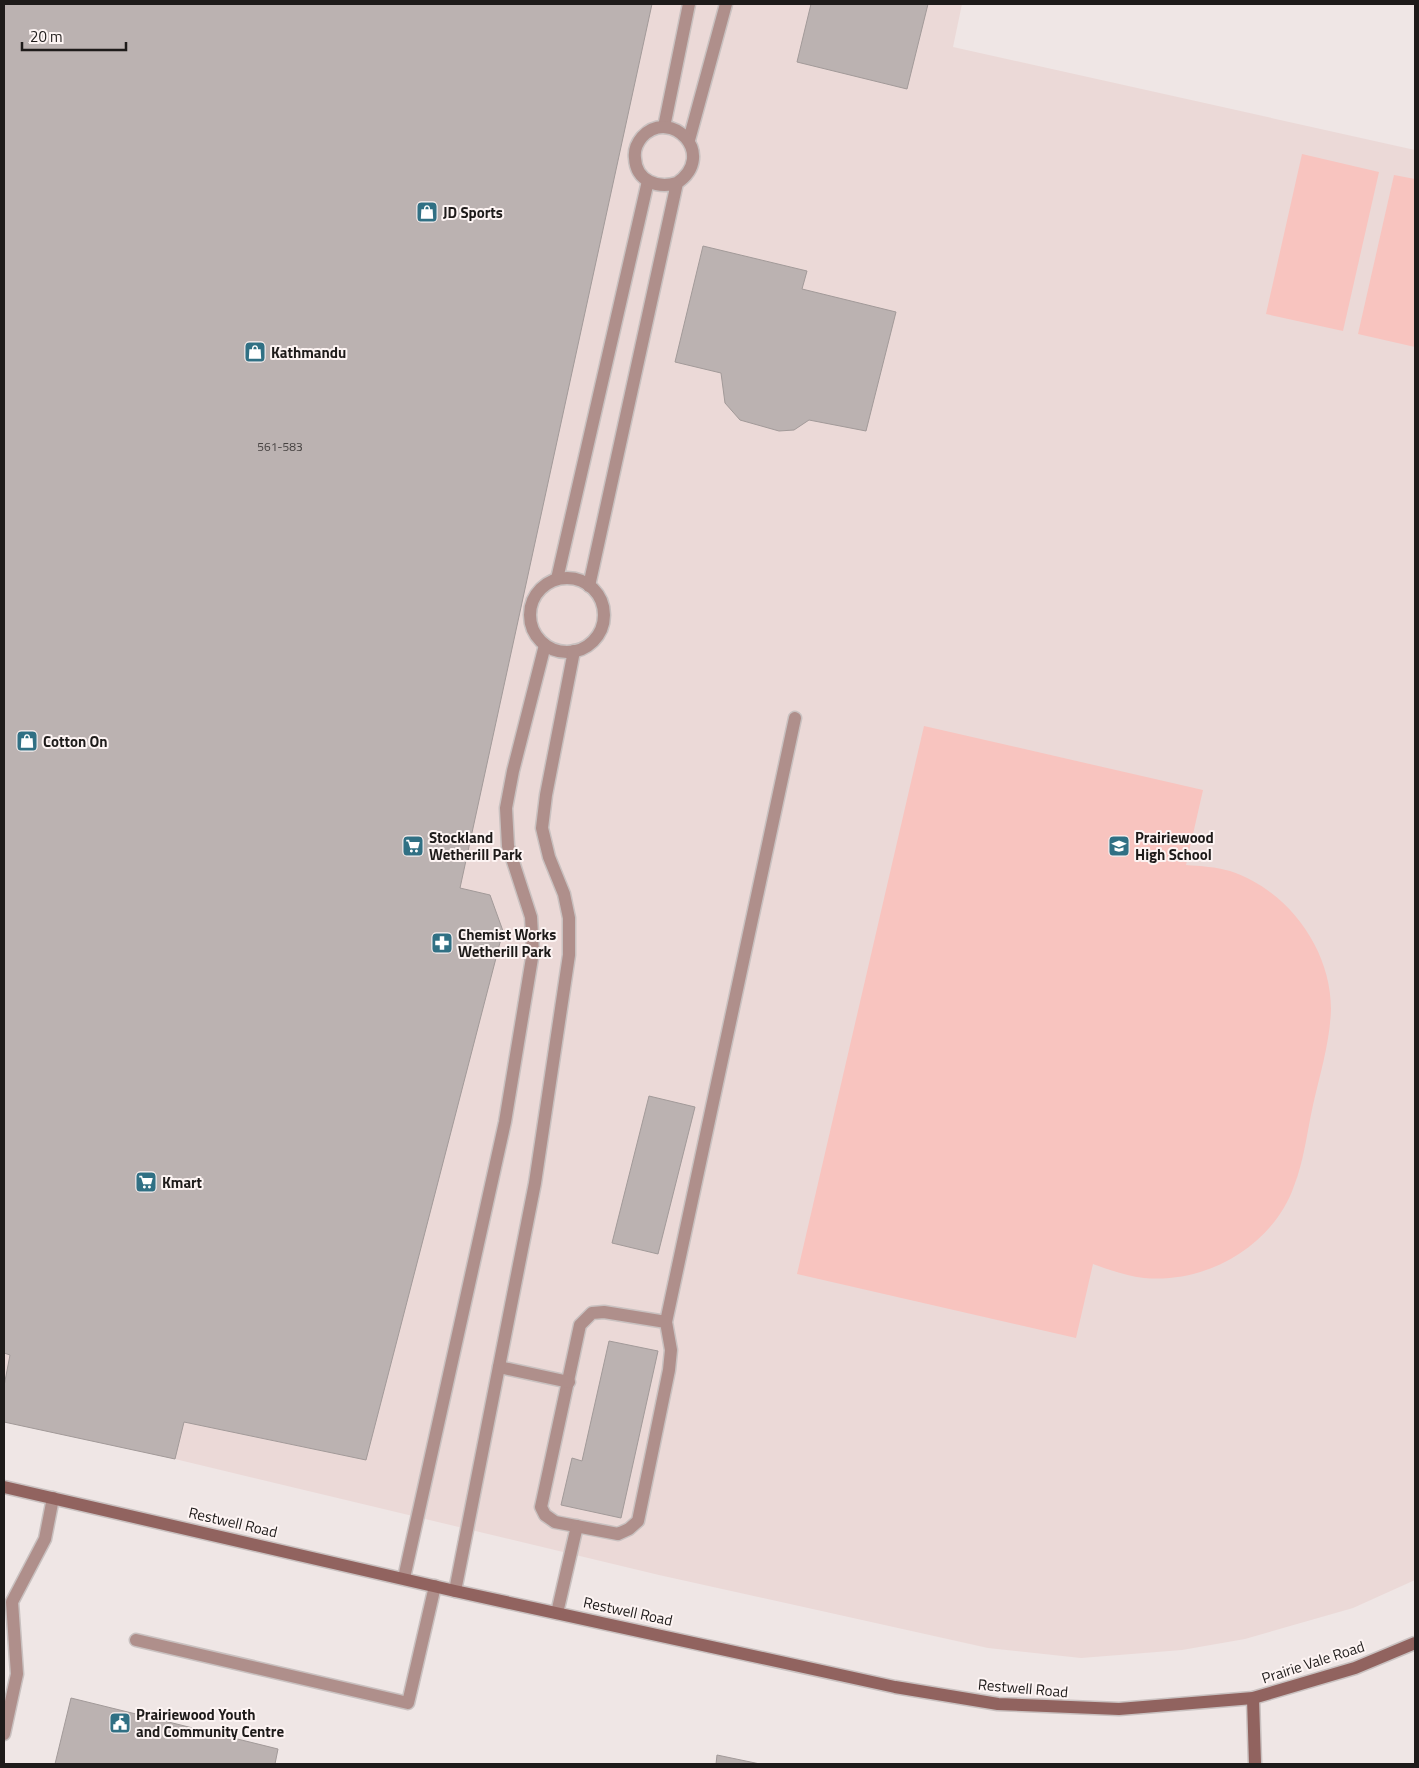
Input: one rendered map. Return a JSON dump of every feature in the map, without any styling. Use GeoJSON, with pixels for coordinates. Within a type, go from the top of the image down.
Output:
{"type":"FeatureCollection","features":[{"type":"Feature","properties":{"kind":"main road","name":"Restwell Road"},"geometry":{"type":"LineString","coordinates":[[4,1487],[436,1586],[896,1686],[998,1704],[1120,1709],[1253,1698]]}},
{"type":"Feature","properties":{"kind":"main road","name":"Prairie Vale Road"},"geometry":{"type":"LineString","coordinates":[[1254,1764],[1253,1698],[1355,1668],[1415,1643]]}},
{"type":"Feature","properties":{"kind":"street"},"geometry":{"type":"LineString","coordinates":[[664,127],[689,4]]}},
{"type":"Feature","properties":{"kind":"street"},"geometry":{"type":"LineString","coordinates":[[688,140],[674,129],[664,127],[647,133],[636,148],[636,166],[648,181],[667,186],[677,183],[691,169],[693,159],[688,140],[726,4]]}},
{"type":"Feature","properties":{"kind":"street"},"geometry":{"type":"LineString","coordinates":[[557,579],[648,181]]}},
{"type":"Feature","properties":{"kind":"street"},"geometry":{"type":"LineString","coordinates":[[590,586],[677,183]]}},
{"type":"Feature","properties":{"kind":"street"},"geometry":{"type":"LineString","coordinates":[[570,578],[590,586],[601,599],[605,612],[604,625],[598,637],[589,646],[574,652],[555,651],[545,645],[536,637],[531,626],[530,609],[537,593],[546,584],[557,579],[570,578]]}},
{"type":"Feature","properties":{"kind":"street"},"geometry":{"type":"LineString","coordinates":[[404,1578],[505,1122],[533,952],[531,917],[508,846],[506,808],[513,771],[545,645]]}},
{"type":"Feature","properties":{"kind":"street"},"geometry":{"type":"LineString","coordinates":[[455,1590],[535,1184],[569,955],[569,918],[564,894],[549,858],[542,828],[546,795],[574,652]]}},
{"type":"Feature","properties":{"kind":"street"},"geometry":{"type":"LineString","coordinates":[[666,1322],[604,1312],[592,1313],[580,1325],[541,1506],[545,1515],[555,1522],[618,1534],[629,1529],[638,1521],[669,1370],[671,1350],[666,1322],[795,718]]}},
{"type":"Feature","properties":{"kind":"street"},"geometry":{"type":"LineString","coordinates":[[499,1366],[569,1382]]}},
{"type":"Feature","properties":{"kind":"street"},"geometry":{"type":"LineString","coordinates":[[4,1734],[17,1674],[12,1602],[45,1539],[54,1498]]}},
{"type":"Feature","properties":{"kind":"street"},"geometry":{"type":"LineString","coordinates":[[557,1612],[577,1526]]}},
{"type":"Feature","properties":{"kind":"street"},"geometry":{"type":"LineString","coordinates":[[136,1640],[408,1704],[436,1586]]}},
{"type":"Feature","properties":{"kind":"shaded area"},"geometry":{"type":"Polygon","coordinates":[[[4,4],[962,4],[953,47],[1415,150],[1415,1580],[1353,1608],[1245,1639],[1182,1650],[1081,1658],[988,1648],[659,1575],[175,1459],[4,1422],[4,4]]]}},
{"type":"Feature","properties":{"kind":"shaded area"},"geometry":{"type":"Polygon","coordinates":[[[1302,154],[1379,172],[1343,331],[1266,314],[1302,154]]]}},
{"type":"Feature","properties":{"kind":"shaded area"},"geometry":{"type":"Polygon","coordinates":[[[1394,175],[1415,179],[1415,347],[1358,334],[1394,175]]]}},
{"type":"Feature","properties":{"kind":"shaded area"},"geometry":{"type":"Polygon","coordinates":[[[924,726],[1203,790],[1186,865],[1230,871],[1251,880],[1270,892],[1287,907],[1302,925],[1314,944],[1323,965],[1329,987],[1331,1009],[1329,1034],[1303,1157],[1294,1186],[1284,1207],[1270,1227],[1254,1243],[1234,1257],[1191,1275],[1144,1278],[1093,1264],[1076,1338],[797,1274],[924,726]]]}},
{"type":"Feature","properties":{"kind":"building"},"geometry":{"type":"Polygon","coordinates":[[[4,4],[652,4],[460,888],[490,895],[503,931],[366,1460],[184,1422],[175,1459],[4,1422],[4,1386],[10,1355],[4,1353],[4,4]]]}},
{"type":"Feature","properties":{"kind":"building"},"geometry":{"type":"Polygon","coordinates":[[[811,4],[928,4],[907,89],[797,62],[811,4]]]}},
{"type":"Feature","properties":{"kind":"building"},"geometry":{"type":"Polygon","coordinates":[[[703,246],[807,271],[802,289],[896,312],[866,431],[809,420],[794,430],[779,431],[740,420],[725,403],[721,373],[675,362],[703,246]]]}},
{"type":"Feature","properties":{"kind":"building"},"geometry":{"type":"Polygon","coordinates":[[[649,1096],[695,1107],[658,1254],[612,1243],[649,1096]]]}},
{"type":"Feature","properties":{"kind":"building"},"geometry":{"type":"Polygon","coordinates":[[[609,1341],[658,1351],[621,1518],[561,1505],[572,1458],[582,1461],[609,1341]]]}},
{"type":"Feature","properties":{"kind":"building","name":"Prairiewood Youth and Community Centre"},"geometry":{"type":"Polygon","coordinates":[[[71,1698],[278,1749],[275,1764],[55,1764],[71,1698]]]}},
{"type":"Feature","properties":{"kind":"building"},"geometry":{"type":"Polygon","coordinates":[[[717,1755],[760,1764],[716,1764],[717,1755]]]}},
{"type":"Feature","properties":{"kind":"place","name":"JD Sports"},"geometry":{"type":"Point","coordinates":[427,212]}},
{"type":"Feature","properties":{"kind":"place","name":"Kathmandu"},"geometry":{"type":"Point","coordinates":[255,352]}},
{"type":"Feature","properties":{"kind":"place","name":"Cotton On"},"geometry":{"type":"Point","coordinates":[27,741]}},
{"type":"Feature","properties":{"kind":"place","name":"Stockland Wetherill Park"},"geometry":{"type":"Point","coordinates":[413,846]}},
{"type":"Feature","properties":{"kind":"place","name":"Prairiewood High School"},"geometry":{"type":"Point","coordinates":[1119,846]}},
{"type":"Feature","properties":{"kind":"place","name":"Chemist Works Wetherill Park"},"geometry":{"type":"Point","coordinates":[442,943]}},
{"type":"Feature","properties":{"kind":"place","name":"Kmart"},"geometry":{"type":"Point","coordinates":[146,1182]}},
{"type":"Feature","properties":{"kind":"place","name":"Prairiewood Youth and Community Centre"},"geometry":{"type":"Point","coordinates":[120,1723]}}]}
